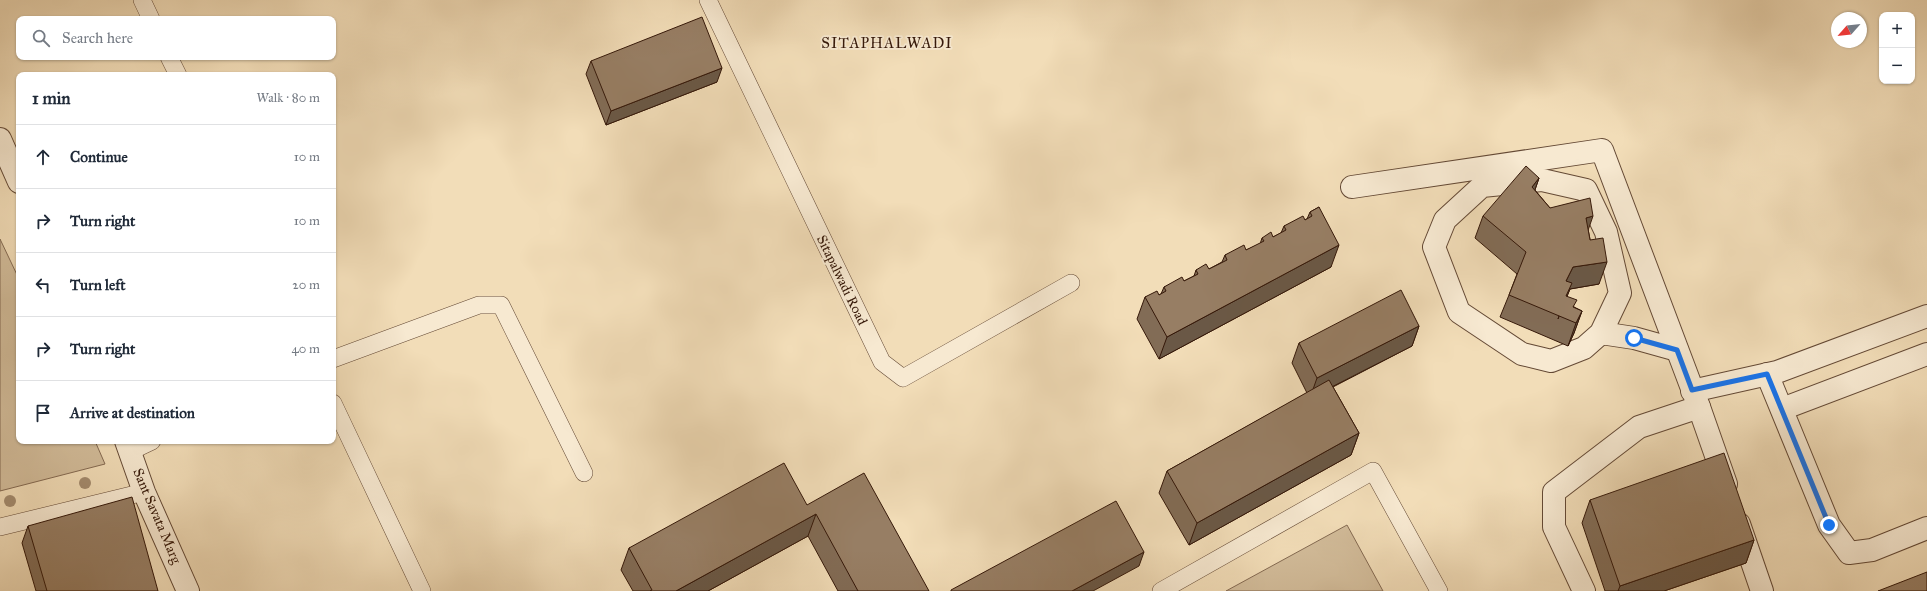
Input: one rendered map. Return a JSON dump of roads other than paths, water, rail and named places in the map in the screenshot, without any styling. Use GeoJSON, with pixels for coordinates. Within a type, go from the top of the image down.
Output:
{"type":"FeatureCollection","features":[{"type":"Feature","properties":{"kind":"street"},"geometry":{"type":"LineString","coordinates":[[0,139],[15,159]]}},
{"type":"Feature","properties":{"kind":"street"},"geometry":{"type":"LineString","coordinates":[[1352,188],[1602,150],[1696,399],[1762,591]]}},
{"type":"Feature","properties":{"kind":"street"},"geometry":{"type":"LineString","coordinates":[[1542,180],[1586,190],[1606,232],[1620,292],[1601,333],[1584,348],[1551,362],[1522,354],[1459,312],[1434,247],[1445,220],[1482,186],[1542,180]]}},
{"type":"Feature","properties":{"kind":"street"},"geometry":{"type":"LineString","coordinates":[[1584,591],[1554,527],[1554,492],[1639,427],[1696,399],[1785,369],[1927,316]]}},
{"type":"Feature","properties":{"kind":"street"},"geometry":{"type":"LineString","coordinates":[[1601,333],[1634,338],[1677,350]]}},
{"type":"Feature","properties":{"kind":"street"},"geometry":{"type":"LineString","coordinates":[[1782,409],[1927,354]]}},
{"type":"Feature","properties":{"kind":"street"},"geometry":{"type":"LineString","coordinates":[[1767,374],[1829,525],[1849,553],[1872,550],[1927,528]]}},
{"type":"Feature","properties":{"kind":"street","name":"Sant Savata Marg"},"geometry":{"type":"LineString","coordinates":[[129,446],[144,492],[188,591]]}},
{"type":"Feature","properties":{"kind":"lane"},"geometry":{"type":"LineString","coordinates":[[142,0],[150,16]]}},
{"type":"Feature","properties":{"kind":"lane","name":"Sitapalwadi Road"},"geometry":{"type":"LineString","coordinates":[[708,0],[882,362],[903,378],[1071,283]]}},
{"type":"Feature","properties":{"kind":"lane"},"geometry":{"type":"LineString","coordinates":[[170,60],[176,72]]}},
{"type":"Feature","properties":{"kind":"lane"},"geometry":{"type":"LineString","coordinates":[[336,358],[479,305],[501,305],[584,473]]}},
{"type":"Feature","properties":{"kind":"lane"},"geometry":{"type":"LineString","coordinates":[[336,409],[422,591]]}},
{"type":"Feature","properties":{"kind":"lane"},"geometry":{"type":"LineString","coordinates":[[1161,591],[1373,471],[1439,591]]}},
{"type":"Feature","properties":{"kind":"lane"},"geometry":{"type":"LineString","coordinates":[[0,527],[144,492]]}},
{"type":"Feature","properties":{"kind":"district","name":"SITAPHALWADI"},"geometry":{"type":"Point","coordinates":[887,43]}}]}
